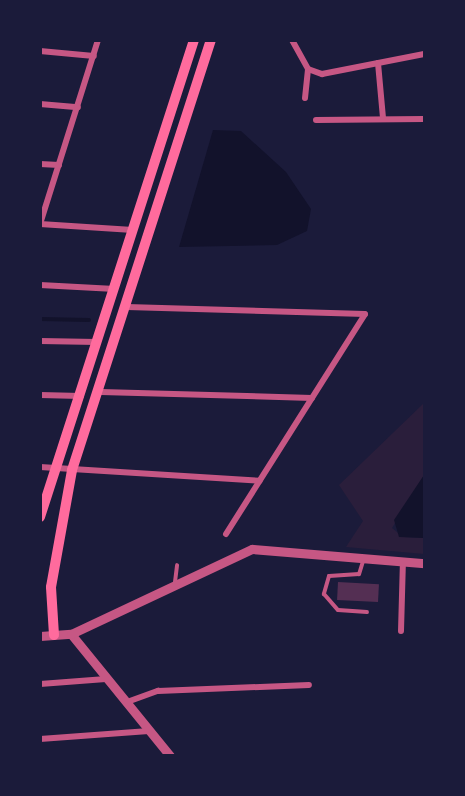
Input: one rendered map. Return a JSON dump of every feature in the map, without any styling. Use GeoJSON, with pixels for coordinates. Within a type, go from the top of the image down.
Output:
{"type":"FeatureCollection","features":[{"type":"Feature","properties":{"kind":"main road"},"geometry":{"type":"LineString","coordinates":[[40,517],[58,469],[194,40]]}},
{"type":"Feature","properties":{"kind":"main road"},"geometry":{"type":"LineString","coordinates":[[54,635],[51,587],[72,470],[101,392],[211,40]]}},
{"type":"Feature","properties":{"kind":"street"},"geometry":{"type":"LineString","coordinates":[[98,40],[40,224],[134,230]]}},
{"type":"Feature","properties":{"kind":"street"},"geometry":{"type":"LineString","coordinates":[[292,40],[308,69],[305,98]]}},
{"type":"Feature","properties":{"kind":"street"},"geometry":{"type":"LineString","coordinates":[[40,51],[94,56]]}},
{"type":"Feature","properties":{"kind":"street"},"geometry":{"type":"LineString","coordinates":[[308,69],[322,74],[424,54]]}},
{"type":"Feature","properties":{"kind":"street"},"geometry":{"type":"LineString","coordinates":[[378,63],[383,118]]}},
{"type":"Feature","properties":{"kind":"street"},"geometry":{"type":"LineString","coordinates":[[40,104],[78,106]]}},
{"type":"Feature","properties":{"kind":"street"},"geometry":{"type":"LineString","coordinates":[[316,120],[424,119]]}},
{"type":"Feature","properties":{"kind":"street"},"geometry":{"type":"LineString","coordinates":[[40,164],[59,165]]}},
{"type":"Feature","properties":{"kind":"street"},"geometry":{"type":"LineString","coordinates":[[40,285],[115,289]]}},
{"type":"Feature","properties":{"kind":"street"},"geometry":{"type":"LineString","coordinates":[[127,307],[365,314],[226,534]]}},
{"type":"Feature","properties":{"kind":"street"},"geometry":{"type":"LineString","coordinates":[[40,341],[99,342]]}},
{"type":"Feature","properties":{"kind":"street"},"geometry":{"type":"LineString","coordinates":[[101,392],[312,398]]}},
{"type":"Feature","properties":{"kind":"street"},"geometry":{"type":"LineString","coordinates":[[40,395],[81,396]]}},
{"type":"Feature","properties":{"kind":"street"},"geometry":{"type":"LineString","coordinates":[[40,467],[260,481]]}},
{"type":"Feature","properties":{"kind":"street"},"geometry":{"type":"LineString","coordinates":[[40,636],[71,634],[252,549],[424,563]]}},
{"type":"Feature","properties":{"kind":"street"},"geometry":{"type":"LineString","coordinates":[[401,631],[403,561]]}},
{"type":"Feature","properties":{"kind":"street"},"geometry":{"type":"LineString","coordinates":[[71,634],[170,756]]}},
{"type":"Feature","properties":{"kind":"street"},"geometry":{"type":"LineString","coordinates":[[40,684],[106,679]]}},
{"type":"Feature","properties":{"kind":"street"},"geometry":{"type":"LineString","coordinates":[[127,702],[158,691],[309,685]]}},
{"type":"Feature","properties":{"kind":"street"},"geometry":{"type":"LineString","coordinates":[[40,740],[149,731]]}},
{"type":"Feature","properties":{"kind":"lane"},"geometry":{"type":"LineString","coordinates":[[364,558],[359,574],[329,576],[324,594],[338,610],[367,612]]}},
{"type":"Feature","properties":{"kind":"lane"},"geometry":{"type":"LineString","coordinates":[[174,585],[177,565]]}},
{"type":"Feature","properties":{"kind":"shaded area"},"geometry":{"type":"Polygon","coordinates":[[[213,130],[241,131],[286,172],[311,209],[307,231],[277,245],[179,247],[213,130]]]}},
{"type":"Feature","properties":{"kind":"shaded area"},"geometry":{"type":"Polygon","coordinates":[[[424,403],[424,475],[392,528],[403,537],[424,538],[424,554],[346,547],[363,521],[339,485],[424,403]]]}},
{"type":"Feature","properties":{"kind":"shaded area"},"geometry":{"type":"Polygon","coordinates":[[[424,475],[424,538],[399,537],[394,520],[424,475]]]}},
{"type":"Feature","properties":{"kind":"building"},"geometry":{"type":"Polygon","coordinates":[[[338,582],[379,584],[378,602],[337,600],[338,582]]]}},
{"type":"Feature","properties":{"kind":"waterway"},"geometry":{"type":"LineString","coordinates":[[40,319],[89,320]]}}]}
